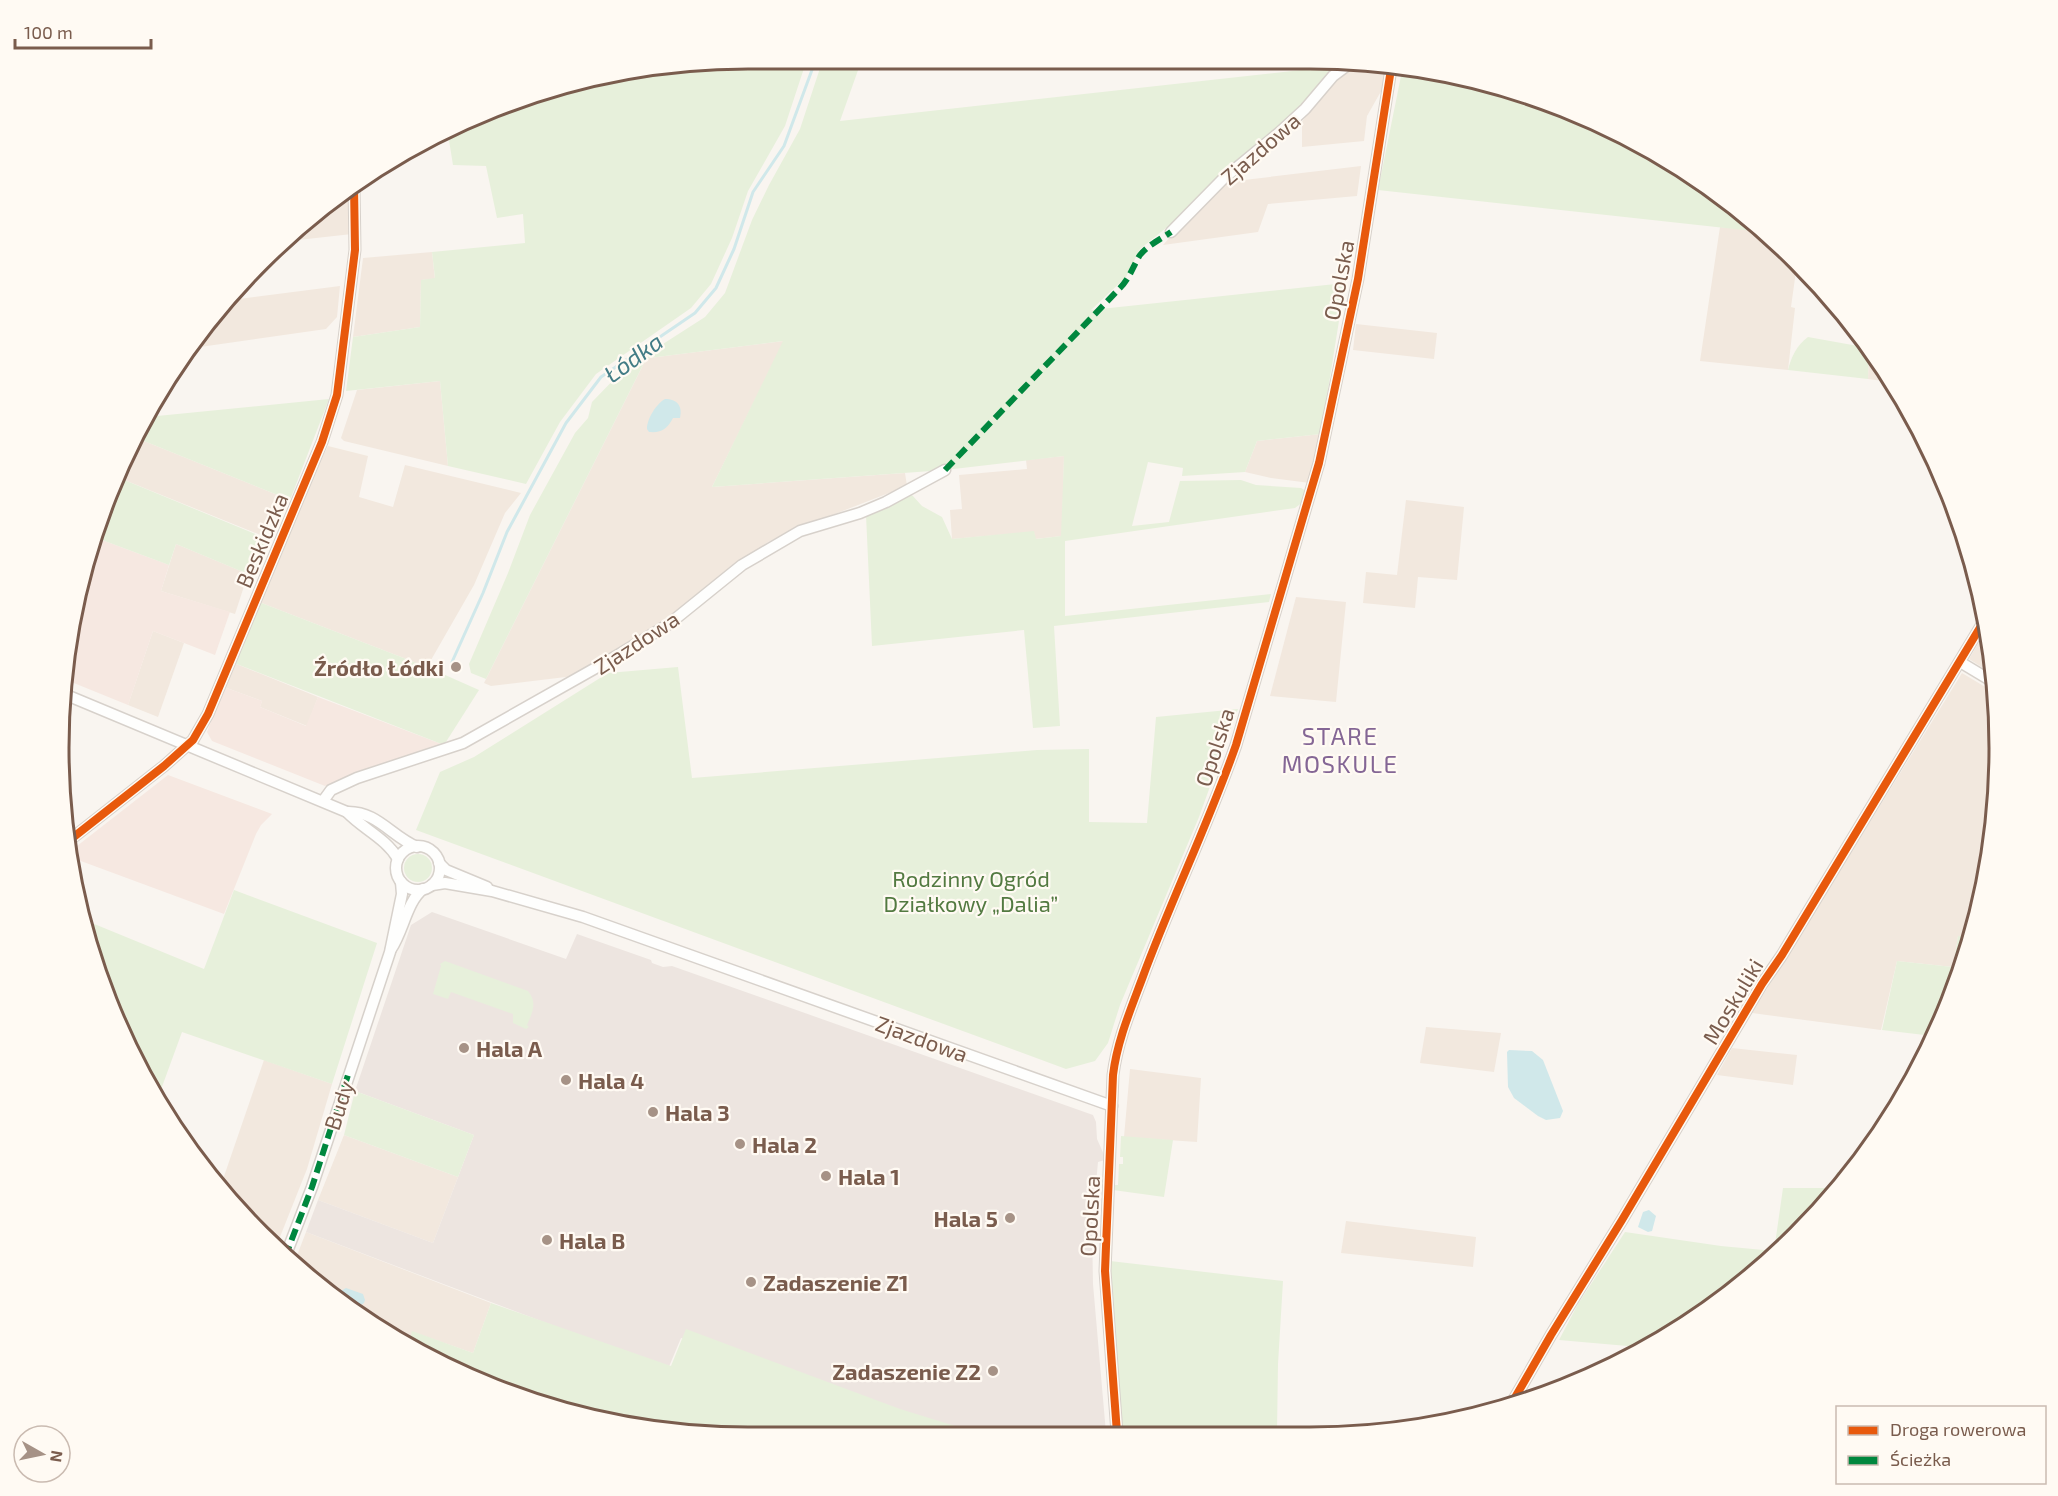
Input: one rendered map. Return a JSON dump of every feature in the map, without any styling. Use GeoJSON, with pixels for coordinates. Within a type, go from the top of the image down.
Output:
{"type":"FeatureCollection","features":[{"type":"Feature","properties":{"kind":"street","name":"Zjazdowa"},"geometry":{"type":"LineString","coordinates":[[1170,232],[1223,179],[1297,116],[1341,70]]}},
{"type":"Feature","properties":{"kind":"street","name":"Opolska"},"geometry":{"type":"LineString","coordinates":[[1117,1427],[1105,1271],[1113,1075],[1117,1047],[1150,956],[1220,790],[1236,745],[1319,464],[1358,279],[1390,74]]}},
{"type":"Feature","properties":{"kind":"street","name":"Beskidzka"},"geometry":{"type":"LineString","coordinates":[[75,836],[188,745],[197,736],[208,714],[322,442],[337,395],[355,250],[354,195]]}},
{"type":"Feature","properties":{"kind":"street","name":"Zjazdowa"},"geometry":{"type":"LineString","coordinates":[[323,801],[331,790],[357,778],[463,743],[669,624],[742,565],[800,531],[860,513],[886,502],[945,470]]}},
{"type":"Feature","properties":{"kind":"street","name":"Moskuliki"},"geometry":{"type":"LineString","coordinates":[[1517,1394],[1762,984],[1782,955],[1978,631]]}},
{"type":"Feature","properties":{"kind":"street"},"geometry":{"type":"LineString","coordinates":[[1960,662],[1985,676]]}},
{"type":"Feature","properties":{"kind":"street"},"geometry":{"type":"LineString","coordinates":[[71,697],[347,812],[388,846],[398,860]]}},
{"type":"Feature","properties":{"kind":"street"},"geometry":{"type":"LineString","coordinates":[[347,812],[359,812],[371,816],[405,840],[431,851],[439,863],[439,873],[428,887],[414,890],[401,882],[396,869],[398,860],[404,852],[417,846]]}},
{"type":"Feature","properties":{"kind":"street","name":"Zjazdowa"},"geometry":{"type":"LineString","coordinates":[[439,863],[446,870],[492,891]]}},
{"type":"Feature","properties":{"kind":"street","name":"Budy"},"geometry":{"type":"LineString","coordinates":[[289,1247],[312,1187],[390,952],[402,894],[401,882]]}},
{"type":"Feature","properties":{"kind":"street","name":"Zjazdowa"},"geometry":{"type":"LineString","coordinates":[[428,887],[445,883],[492,891],[598,922],[1112,1106]]}},
{"type":"Feature","properties":{"kind":"street","name":"Budy"},"geometry":{"type":"LineString","coordinates":[[390,952],[399,939],[415,898],[428,887]]}},
{"type":"Feature","properties":{"kind":"shaded area"},"geometry":{"type":"Polygon","coordinates":[[[1346,70],[1385,73],[1384,86],[1367,116],[1364,141],[1302,147],[1302,122],[1321,94],[1346,70]]]}},
{"type":"Feature","properties":{"kind":"shaded area"},"geometry":{"type":"Polygon","coordinates":[[[1361,166],[1357,196],[1268,204],[1258,232],[1163,245],[1194,211],[1227,182],[1361,166]]]}},
{"type":"Feature","properties":{"kind":"shaded area"},"geometry":{"type":"Polygon","coordinates":[[[350,198],[352,234],[298,240],[350,198]]]}},
{"type":"Feature","properties":{"kind":"shaded area"},"geometry":{"type":"Polygon","coordinates":[[[1720,227],[1748,230],[1796,274],[1791,307],[1795,308],[1788,370],[1700,361],[1720,227]]]}},
{"type":"Feature","properties":{"kind":"shaded area"},"geometry":{"type":"Polygon","coordinates":[[[432,252],[435,279],[421,280],[420,327],[353,337],[363,258],[432,252]]]}},
{"type":"Feature","properties":{"kind":"shaded area"},"geometry":{"type":"Polygon","coordinates":[[[340,286],[337,317],[326,329],[200,347],[239,299],[340,286]]]}},
{"type":"Feature","properties":{"kind":"shaded area"},"geometry":{"type":"Polygon","coordinates":[[[1356,324],[1437,333],[1434,359],[1353,350],[1356,324]]]}},
{"type":"Feature","properties":{"kind":"shaded area"},"geometry":{"type":"Polygon","coordinates":[[[784,341],[712,487],[905,473],[907,486],[768,542],[690,599],[668,622],[626,643],[574,676],[491,686],[484,683],[644,363],[649,358],[784,341]]]}},
{"type":"Feature","properties":{"kind":"shaded area"},"geometry":{"type":"Polygon","coordinates":[[[1869,362],[1881,381],[1868,379],[1869,362]]]}},
{"type":"Feature","properties":{"kind":"shaded area"},"geometry":{"type":"Polygon","coordinates":[[[440,381],[448,466],[344,441],[341,438],[357,390],[440,381]]]}},
{"type":"Feature","properties":{"kind":"shaded area"},"geometry":{"type":"Polygon","coordinates":[[[1321,434],[1310,483],[1245,472],[1257,441],[1321,434]]]}},
{"type":"Feature","properties":{"kind":"shaded area"},"geometry":{"type":"Polygon","coordinates":[[[143,441],[280,496],[263,536],[125,480],[143,441]]]}},
{"type":"Feature","properties":{"kind":"shaded area"},"geometry":{"type":"Polygon","coordinates":[[[328,446],[368,456],[359,497],[393,507],[405,465],[521,493],[505,513],[474,585],[427,667],[259,602],[309,484],[328,446]]]}},
{"type":"Feature","properties":{"kind":"shaded area"},"geometry":{"type":"Polygon","coordinates":[[[1064,456],[1062,536],[1035,539],[1034,532],[952,539],[950,510],[962,509],[959,475],[1027,469],[1026,460],[1064,456]]]}},
{"type":"Feature","properties":{"kind":"shaded area"},"geometry":{"type":"Polygon","coordinates":[[[1406,500],[1464,507],[1457,580],[1418,577],[1415,608],[1363,603],[1366,572],[1397,575],[1406,500]]]}},
{"type":"Feature","properties":{"kind":"shaded area"},"geometry":{"type":"Polygon","coordinates":[[[102,540],[169,565],[161,591],[230,612],[215,655],[153,631],[128,705],[72,682],[82,616],[102,540]]]}},
{"type":"Feature","properties":{"kind":"shaded area"},"geometry":{"type":"Polygon","coordinates":[[[176,544],[248,574],[235,614],[161,591],[176,544]]]}},
{"type":"Feature","properties":{"kind":"shaded area"},"geometry":{"type":"Polygon","coordinates":[[[1296,597],[1346,602],[1336,702],[1270,696],[1296,597]]]}},
{"type":"Feature","properties":{"kind":"shaded area"},"geometry":{"type":"Polygon","coordinates":[[[153,631],[184,643],[158,717],[128,705],[153,631]]]}},
{"type":"Feature","properties":{"kind":"shaded area"},"geometry":{"type":"Polygon","coordinates":[[[1980,641],[1984,668],[1969,659],[1980,641]]]}},
{"type":"Feature","properties":{"kind":"shaded area"},"geometry":{"type":"Polygon","coordinates":[[[234,663],[318,697],[307,726],[260,707],[262,701],[224,687],[234,663]]]}},
{"type":"Feature","properties":{"kind":"shaded area"},"geometry":{"type":"Polygon","coordinates":[[[1962,673],[1986,688],[1989,748],[1988,792],[1983,837],[1966,924],[1962,936],[1958,936],[1953,967],[1897,961],[1881,1030],[1752,1013],[1962,673]]]}},
{"type":"Feature","properties":{"kind":"shaded area"},"geometry":{"type":"Polygon","coordinates":[[[224,687],[262,701],[260,707],[306,726],[318,697],[444,745],[325,786],[212,741],[207,732],[224,687]]]}},
{"type":"Feature","properties":{"kind":"shaded area"},"geometry":{"type":"Polygon","coordinates":[[[168,775],[272,814],[256,834],[224,914],[79,860],[77,846],[168,775]]]}},
{"type":"Feature","properties":{"kind":"shaded area"},"geometry":{"type":"Polygon","coordinates":[[[432,912],[566,959],[577,934],[651,960],[652,963],[663,967],[672,966],[1093,1115],[1096,1122],[1097,1139],[1105,1157],[1105,1160],[1098,1162],[1092,1227],[1093,1284],[1105,1427],[945,1427],[681,1338],[668,1369],[306,1232],[318,1200],[433,1243],[474,1135],[355,1091],[411,925],[432,912]]]}},
{"type":"Feature","properties":{"kind":"shaded area"},"geometry":{"type":"Polygon","coordinates":[[[1426,1027],[1501,1033],[1494,1072],[1420,1063],[1426,1027]]]}},
{"type":"Feature","properties":{"kind":"shaded area"},"geometry":{"type":"Polygon","coordinates":[[[1732,1048],[1797,1055],[1793,1085],[1717,1075],[1732,1048]]]}},
{"type":"Feature","properties":{"kind":"shaded area"},"geometry":{"type":"Polygon","coordinates":[[[264,1060],[332,1084],[307,1169],[279,1239],[223,1178],[264,1060]]]}},
{"type":"Feature","properties":{"kind":"shaded area"},"geometry":{"type":"Polygon","coordinates":[[[1130,1069],[1201,1078],[1197,1142],[1124,1137],[1130,1069]]]}},
{"type":"Feature","properties":{"kind":"shaded area"},"geometry":{"type":"Polygon","coordinates":[[[344,1135],[458,1177],[433,1243],[318,1200],[344,1135]]]}},
{"type":"Feature","properties":{"kind":"shaded area"},"geometry":{"type":"Polygon","coordinates":[[[1346,1221],[1476,1237],[1473,1267],[1341,1253],[1346,1221]]]}},
{"type":"Feature","properties":{"kind":"shaded area"},"geometry":{"type":"Polygon","coordinates":[[[306,1232],[491,1303],[473,1353],[413,1332],[411,1338],[408,1336],[335,1287],[297,1255],[306,1232]]]}},
{"type":"Feature","properties":{"kind":"green space"},"geometry":{"type":"Polygon","coordinates":[[[804,69],[785,126],[748,191],[732,238],[711,284],[691,308],[596,374],[560,422],[526,484],[448,466],[440,381],[346,391],[353,337],[420,327],[421,280],[435,278],[432,252],[525,243],[523,214],[497,218],[486,166],[453,165],[449,139],[530,105],[572,92],[616,82],[704,70],[804,69]]]}},
{"type":"Feature","properties":{"kind":"green space"},"geometry":{"type":"Polygon","coordinates":[[[820,69],[858,69],[840,121],[1310,69],[1334,70],[1284,123],[1216,179],[1171,224],[1140,249],[1126,277],[1091,310],[1345,283],[1321,434],[1257,441],[1245,472],[1182,476],[1183,468],[1148,462],[1132,526],[1169,522],[1180,481],[1241,480],[1256,485],[1301,488],[1306,491],[1303,502],[1295,508],[1065,541],[1065,616],[1271,594],[1269,602],[1054,626],[1060,726],[1033,728],[1024,630],[872,646],[866,515],[912,495],[922,506],[942,517],[952,539],[1034,531],[1036,539],[1061,536],[1064,456],[945,470],[712,487],[783,341],[649,358],[644,363],[486,679],[471,673],[469,664],[530,515],[575,433],[588,418],[592,402],[624,369],[705,317],[725,293],[752,220],[800,129],[820,69]]]}},
{"type":"Feature","properties":{"kind":"green space"},"geometry":{"type":"Polygon","coordinates":[[[1401,75],[1486,92],[1570,121],[1650,160],[1687,183],[1749,231],[1378,190],[1401,75]]]}},
{"type":"Feature","properties":{"kind":"green space"},"geometry":{"type":"Polygon","coordinates":[[[1808,337],[1857,346],[1869,362],[1868,379],[1788,370],[1801,344],[1808,337]]]}},
{"type":"Feature","properties":{"kind":"green space"},"geometry":{"type":"Polygon","coordinates":[[[329,399],[290,500],[143,441],[156,416],[329,399]]]}},
{"type":"Feature","properties":{"kind":"green space"},"geometry":{"type":"Polygon","coordinates":[[[125,480],[270,540],[255,577],[176,544],[169,565],[102,540],[125,480]]]}},
{"type":"Feature","properties":{"kind":"green space"},"geometry":{"type":"Polygon","coordinates":[[[259,602],[427,667],[479,690],[444,745],[234,663],[259,602]]]}},
{"type":"Feature","properties":{"kind":"green space","name":"Rodzinny Ogród Działkowy „Dalia”"},"geometry":{"type":"Polygon","coordinates":[[[678,667],[692,778],[1037,750],[1089,749],[1089,822],[1147,823],[1156,717],[1238,709],[1199,817],[1120,1005],[1108,1043],[1095,1061],[1066,1069],[416,830],[440,772],[474,757],[608,673],[678,667]]]}},
{"type":"Feature","properties":{"kind":"green space"},"geometry":{"type":"Polygon","coordinates":[[[418,854],[428,858],[432,868],[428,878],[418,882],[408,878],[404,868],[408,858],[418,854]]]}},
{"type":"Feature","properties":{"kind":"green space"},"geometry":{"type":"Polygon","coordinates":[[[234,890],[377,943],[332,1084],[182,1032],[161,1090],[121,1008],[92,923],[204,969],[234,890]]]}},
{"type":"Feature","properties":{"kind":"green space"},"geometry":{"type":"Polygon","coordinates":[[[1958,936],[1962,936],[1953,965],[1958,936]]]}},
{"type":"Feature","properties":{"kind":"green space"},"geometry":{"type":"Polygon","coordinates":[[[445,961],[528,991],[533,1000],[532,1012],[527,1025],[529,1027],[526,1029],[513,1023],[513,1014],[451,992],[448,999],[433,994],[440,964],[445,961]]]}},
{"type":"Feature","properties":{"kind":"green space"},"geometry":{"type":"Polygon","coordinates":[[[1897,961],[1953,967],[1925,1035],[1882,1030],[1897,961]]]}},
{"type":"Feature","properties":{"kind":"green space"},"geometry":{"type":"Polygon","coordinates":[[[355,1091],[474,1135],[458,1177],[344,1135],[355,1091]]]}},
{"type":"Feature","properties":{"kind":"green space"},"geometry":{"type":"Polygon","coordinates":[[[1121,1136],[1173,1140],[1164,1197],[1113,1190],[1114,1185],[1118,1185],[1119,1164],[1123,1164],[1123,1157],[1120,1157],[1121,1136]]]}},
{"type":"Feature","properties":{"kind":"green space"},"geometry":{"type":"Polygon","coordinates":[[[1783,1188],[1827,1188],[1775,1242],[1783,1188]]]}},
{"type":"Feature","properties":{"kind":"green space"},"geometry":{"type":"Polygon","coordinates":[[[1625,1232],[1766,1250],[1723,1287],[1687,1313],[1630,1346],[1559,1340],[1578,1304],[1625,1232]]]}},
{"type":"Feature","properties":{"kind":"green space"},"geometry":{"type":"Polygon","coordinates":[[[1110,1261],[1283,1281],[1277,1427],[1122,1427],[1110,1261]]]}},
{"type":"Feature","properties":{"kind":"green space"},"geometry":{"type":"Polygon","coordinates":[[[491,1303],[671,1366],[686,1329],[900,1409],[958,1427],[704,1426],[616,1414],[572,1404],[488,1375],[410,1337],[412,1331],[473,1353],[491,1303]]]}},
{"type":"Feature","properties":{"kind":"water"},"geometry":{"type":"Polygon","coordinates":[[[665,399],[673,400],[678,404],[681,410],[680,418],[673,418],[661,431],[649,432],[647,425],[650,416],[658,404],[665,399]]]}},
{"type":"Feature","properties":{"kind":"water"},"geometry":{"type":"Polygon","coordinates":[[[1509,1050],[1532,1051],[1543,1060],[1563,1111],[1560,1118],[1546,1120],[1514,1098],[1508,1087],[1507,1052],[1509,1050]]]}},
{"type":"Feature","properties":{"kind":"water"},"geometry":{"type":"Polygon","coordinates":[[[1649,1210],[1656,1216],[1652,1231],[1648,1232],[1638,1227],[1643,1212],[1649,1210]]]}},
{"type":"Feature","properties":{"kind":"water"},"geometry":{"type":"Polygon","coordinates":[[[346,1288],[363,1294],[364,1303],[360,1305],[341,1291],[346,1288]]]}},
{"type":"Feature","properties":{"kind":"waterway","name":"Łódka"},"geometry":{"type":"LineString","coordinates":[[452,662],[507,532],[566,423],[601,377],[695,313],[716,288],[734,249],[753,192],[784,146],[812,69]]}},
{"type":"Feature","properties":{"kind":"marked path"},"geometry":{"type":"LineString","coordinates":[[945,470],[1120,288],[1143,251],[1171,232]]}},
{"type":"Feature","properties":{"kind":"marked path"},"geometry":{"type":"LineString","coordinates":[[289,1247],[312,1187],[348,1075]]}},
{"type":"Feature","properties":{"kind":"cycle path"},"geometry":{"type":"LineString","coordinates":[[1117,1427],[1105,1271],[1115,1063],[1124,1027],[1153,950],[1236,745],[1319,463],[1358,279],[1390,74]]}},
{"type":"Feature","properties":{"kind":"cycle path"},"geometry":{"type":"LineString","coordinates":[[75,836],[164,766],[193,740],[208,714],[322,442],[337,395],[355,250],[354,195]]}},
{"type":"Feature","properties":{"kind":"cycle path"},"geometry":{"type":"LineString","coordinates":[[1517,1394],[1762,984],[1782,955],[1978,630]]}},
{"type":"Feature","properties":{"kind":"place","name":"Źródło Łódki"},"geometry":{"type":"Point","coordinates":[456,667]}},
{"type":"Feature","properties":{"kind":"place","name":"Hala A"},"geometry":{"type":"Point","coordinates":[464,1048]}},
{"type":"Feature","properties":{"kind":"place","name":"Hala 4"},"geometry":{"type":"Point","coordinates":[566,1080]}},
{"type":"Feature","properties":{"kind":"place","name":"Hala 3"},"geometry":{"type":"Point","coordinates":[653,1112]}},
{"type":"Feature","properties":{"kind":"place","name":"Hala 2"},"geometry":{"type":"Point","coordinates":[740,1144]}},
{"type":"Feature","properties":{"kind":"place","name":"Hala 1"},"geometry":{"type":"Point","coordinates":[826,1176]}},
{"type":"Feature","properties":{"kind":"place","name":"Hala 5"},"geometry":{"type":"Point","coordinates":[1010,1218]}},
{"type":"Feature","properties":{"kind":"place","name":"Hala B"},"geometry":{"type":"Point","coordinates":[547,1240]}},
{"type":"Feature","properties":{"kind":"place","name":"Zadaszenie Z1"},"geometry":{"type":"Point","coordinates":[751,1282]}},
{"type":"Feature","properties":{"kind":"place","name":"Zadaszenie Z2"},"geometry":{"type":"Point","coordinates":[993,1371]}},
{"type":"Feature","properties":{"kind":"district","name":"STARE MOSKULE"},"geometry":{"type":"Point","coordinates":[1340,749]}}]}
